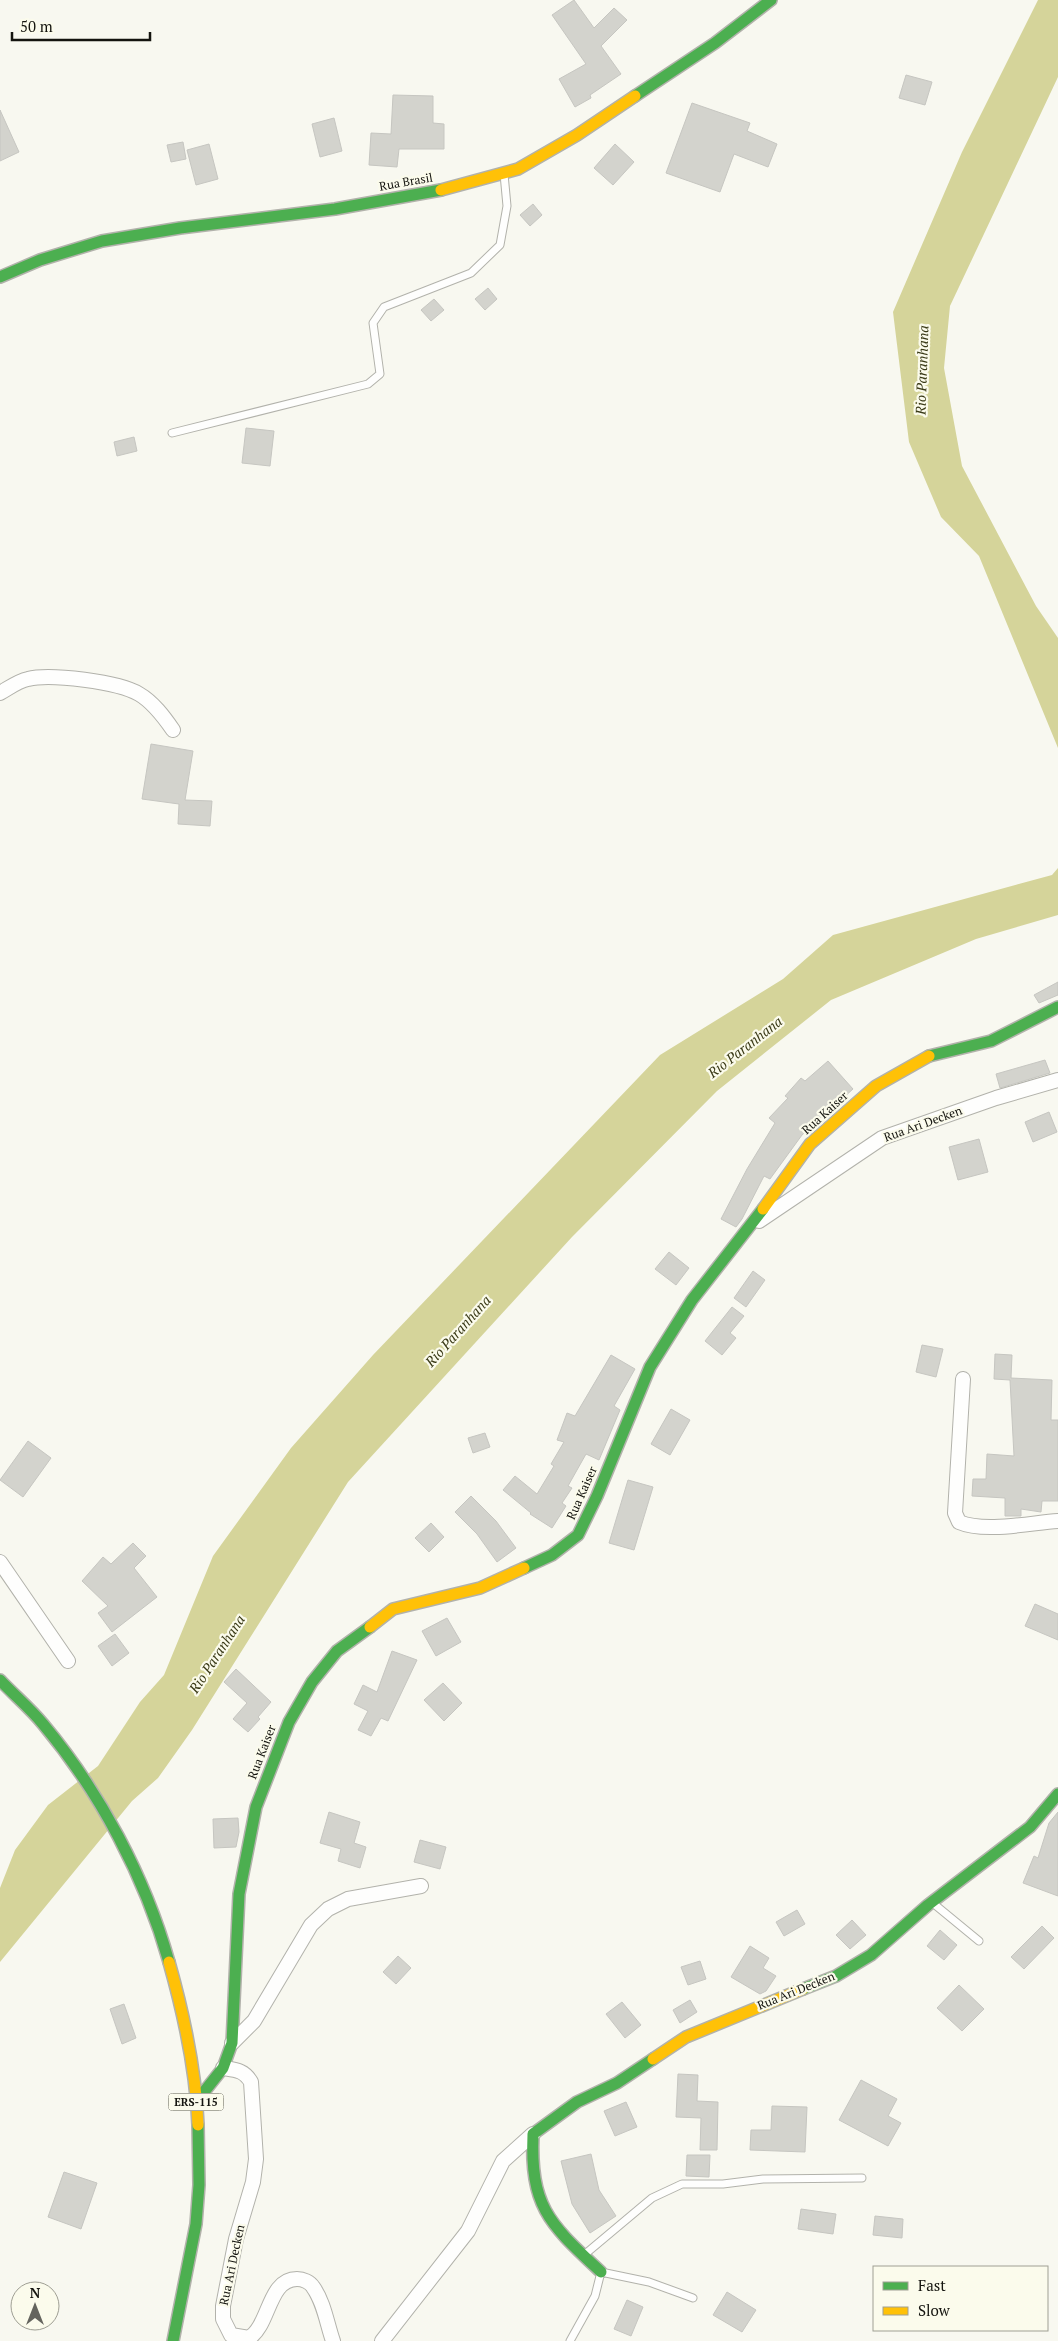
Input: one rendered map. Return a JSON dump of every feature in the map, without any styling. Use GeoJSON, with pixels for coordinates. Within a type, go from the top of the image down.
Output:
{"type":"FeatureCollection","features":[{"type":"Feature","properties":{"kind":"street","name":"Rua Brasil"},"geometry":{"type":"LineString","coordinates":[[0,277],[40,260],[102,241],[180,228],[335,209],[442,190],[518,169],[577,135],[715,43],[771,0]]}},
{"type":"Feature","properties":{"kind":"street"},"geometry":{"type":"LineString","coordinates":[[0,693],[28,679],[48,678],[123,686],[139,694],[150,703],[173,730]]}},
{"type":"Feature","properties":{"kind":"street","name":"Rua Kaiser"},"geometry":{"type":"LineString","coordinates":[[196,2102],[223,2068],[232,2043],[239,1894],[256,1807],[289,1722],[312,1682],[337,1651],[393,1608],[480,1588],[552,1555],[578,1535],[597,1496],[650,1367],[692,1300],[751,1227],[810,1144],[876,1086],[925,1057],[991,1041],[1058,1007]]}},
{"type":"Feature","properties":{"kind":"street","name":"Rua Ari Decken"},"geometry":{"type":"LineString","coordinates":[[751,1227],[882,1138],[996,1098],[1058,1080]]}},
{"type":"Feature","properties":{"kind":"street"},"geometry":{"type":"LineString","coordinates":[[963,1379],[955,1513],[959,1522],[968,1526],[981,1527],[1058,1521]]}},
{"type":"Feature","properties":{"kind":"street"},"geometry":{"type":"LineString","coordinates":[[0,1562],[68,1661]]}},
{"type":"Feature","properties":{"kind":"street","name":"ERS-115"},"geometry":{"type":"LineString","coordinates":[[0,1680],[46,1727],[80,1773],[110,1821],[136,1871],[156,1916],[174,1974],[187,2038],[196,2102],[199,2186],[187,2279],[173,2341]]}},
{"type":"Feature","properties":{"kind":"street","name":"Rua Ari Decken"},"geometry":{"type":"LineString","coordinates":[[382,2341],[468,2231],[503,2161],[533,2134],[577,2102],[617,2083],[686,2037],[836,1976],[871,1956],[932,1902],[1030,1827],[1058,1794]]}},
{"type":"Feature","properties":{"kind":"street"},"geometry":{"type":"LineString","coordinates":[[232,2043],[254,2021],[311,1925],[328,1909],[348,1899],[421,1886]]}},
{"type":"Feature","properties":{"kind":"street","name":"Rua Ari Decken"},"geometry":{"type":"LineString","coordinates":[[223,2068],[239,2070],[247,2075],[251,2082],[256,2159],[253,2182],[226,2284],[223,2318],[231,2335],[249,2338],[257,2333],[281,2284],[290,2279],[301,2279],[312,2284],[319,2298],[333,2341]]}},
{"type":"Feature","properties":{"kind":"street"},"geometry":{"type":"LineString","coordinates":[[533,2134],[532,2168],[542,2206],[553,2225],[601,2272]]}},
{"type":"Feature","properties":{"kind":"lane"},"geometry":{"type":"LineString","coordinates":[[172,433],[368,384],[380,374],[373,323],[384,307],[471,273],[500,245],[507,206],[504,173]]}},
{"type":"Feature","properties":{"kind":"lane"},"geometry":{"type":"LineString","coordinates":[[932,1902],[979,1941]]}},
{"type":"Feature","properties":{"kind":"lane"},"geometry":{"type":"LineString","coordinates":[[584,2256],[652,2198],[682,2184],[724,2184],[763,2179],[862,2178]]}},
{"type":"Feature","properties":{"kind":"lane"},"geometry":{"type":"LineString","coordinates":[[570,2341],[595,2296],[601,2272],[649,2282],[693,2298]]}},
{"type":"Feature","properties":{"kind":"water","name":"Rio Paranhana"},"geometry":{"type":"Polygon","coordinates":[[[1038,0],[1058,0],[1058,77],[950,306],[944,368],[962,466],[1036,606],[1058,638],[1058,748],[979,556],[941,517],[909,442],[893,312],[962,152],[1038,0]]]}},
{"type":"Feature","properties":{"kind":"water","name":"Rio Paranhana"},"geometry":{"type":"Polygon","coordinates":[[[1058,868],[1058,915],[976,939],[831,1000],[717,1091],[572,1237],[348,1482],[192,1730],[158,1778],[132,1801],[0,1962],[0,1888],[15,1850],[48,1805],[98,1766],[140,1702],[164,1675],[213,1556],[291,1448],[373,1355],[660,1055],[783,979],[833,935],[1052,875],[1058,868]]]}},
{"type":"Feature","properties":{"kind":"building"},"geometry":{"type":"Polygon","coordinates":[[[574,0],[594,28],[614,8],[627,20],[601,46],[621,74],[590,95],[591,98],[575,107],[559,79],[586,64],[552,15],[574,0]]]}},
{"type":"Feature","properties":{"kind":"building"},"geometry":{"type":"Polygon","coordinates":[[[906,75],[932,82],[925,105],[899,98],[906,75]]]}},
{"type":"Feature","properties":{"kind":"building"},"geometry":{"type":"Polygon","coordinates":[[[393,95],[433,96],[433,123],[444,124],[444,149],[399,149],[397,167],[369,165],[371,133],[391,134],[393,95]]]}},
{"type":"Feature","properties":{"kind":"building"},"geometry":{"type":"Polygon","coordinates":[[[692,103],[750,123],[747,131],[777,144],[768,167],[734,154],[720,192],[666,173],[692,103]]]}},
{"type":"Feature","properties":{"kind":"building"},"geometry":{"type":"Polygon","coordinates":[[[0,110],[19,152],[0,161],[0,110]]]}},
{"type":"Feature","properties":{"kind":"building"},"geometry":{"type":"Polygon","coordinates":[[[334,118],[342,151],[320,157],[312,124],[334,118]]]}},
{"type":"Feature","properties":{"kind":"building"},"geometry":{"type":"Polygon","coordinates":[[[183,142],[186,159],[171,162],[167,145],[183,142]]]}},
{"type":"Feature","properties":{"kind":"building"},"geometry":{"type":"Polygon","coordinates":[[[209,144],[218,179],[196,185],[187,150],[209,144]]]}},
{"type":"Feature","properties":{"kind":"building"},"geometry":{"type":"Polygon","coordinates":[[[615,144],[634,162],[613,185],[594,168],[615,144]]]}},
{"type":"Feature","properties":{"kind":"building"},"geometry":{"type":"Polygon","coordinates":[[[533,204],[542,215],[530,226],[520,215],[533,204]]]}},
{"type":"Feature","properties":{"kind":"building"},"geometry":{"type":"Polygon","coordinates":[[[488,288],[497,299],[485,310],[475,299],[488,288]]]}},
{"type":"Feature","properties":{"kind":"building"},"geometry":{"type":"Polygon","coordinates":[[[434,299],[444,310],[431,321],[421,310],[434,299]]]}},
{"type":"Feature","properties":{"kind":"building"},"geometry":{"type":"Polygon","coordinates":[[[246,428],[274,431],[270,466],[242,463],[246,428]]]}},
{"type":"Feature","properties":{"kind":"building"},"geometry":{"type":"Polygon","coordinates":[[[134,437],[137,451],[117,456],[114,442],[134,437]]]}},
{"type":"Feature","properties":{"kind":"building"},"geometry":{"type":"Polygon","coordinates":[[[151,744],[193,751],[185,800],[212,801],[210,826],[178,824],[179,804],[142,799],[151,744]]]}},
{"type":"Feature","properties":{"kind":"building"},"geometry":{"type":"Polygon","coordinates":[[[1058,982],[1058,995],[1039,1003],[1034,995],[1058,982]]]}},
{"type":"Feature","properties":{"kind":"building"},"geometry":{"type":"Polygon","coordinates":[[[1045,1060],[1050,1073],[1000,1088],[996,1074],[1045,1060]]]}},
{"type":"Feature","properties":{"kind":"building"},"geometry":{"type":"Polygon","coordinates":[[[828,1061],[853,1089],[802,1135],[770,1179],[764,1176],[736,1227],[721,1219],[747,1169],[775,1123],[769,1118],[788,1098],[785,1096],[801,1078],[805,1081],[828,1061]]]}},
{"type":"Feature","properties":{"kind":"building"},"geometry":{"type":"Polygon","coordinates":[[[1049,1112],[1057,1132],[1033,1142],[1025,1122],[1049,1112]]]}},
{"type":"Feature","properties":{"kind":"building"},"geometry":{"type":"Polygon","coordinates":[[[979,1139],[988,1172],[958,1180],[949,1147],[979,1139]]]}},
{"type":"Feature","properties":{"kind":"building"},"geometry":{"type":"Polygon","coordinates":[[[669,1252],[689,1268],[676,1285],[655,1269],[669,1252]]]}},
{"type":"Feature","properties":{"kind":"building"},"geometry":{"type":"Polygon","coordinates":[[[753,1271],[765,1280],[746,1307],[734,1298],[753,1271]]]}},
{"type":"Feature","properties":{"kind":"building"},"geometry":{"type":"Polygon","coordinates":[[[732,1307],[744,1316],[730,1333],[736,1338],[722,1355],[705,1341],[732,1307]]]}},
{"type":"Feature","properties":{"kind":"building"},"geometry":{"type":"Polygon","coordinates":[[[922,1345],[943,1349],[936,1377],[916,1372],[922,1345]]]}},
{"type":"Feature","properties":{"kind":"building"},"geometry":{"type":"Polygon","coordinates":[[[995,1354],[1012,1355],[1011,1378],[1052,1380],[1051,1420],[1058,1420],[1058,1501],[1042,1501],[1041,1512],[1021,1509],[1021,1516],[1005,1516],[1005,1498],[972,1496],[973,1479],[986,1479],[987,1454],[1014,1456],[1010,1380],[994,1379],[995,1354]]]}},
{"type":"Feature","properties":{"kind":"building"},"geometry":{"type":"Polygon","coordinates":[[[611,1355],[635,1369],[614,1406],[620,1410],[599,1460],[586,1454],[568,1486],[572,1488],[562,1503],[566,1506],[552,1528],[530,1514],[503,1490],[515,1476],[537,1494],[554,1466],[551,1464],[564,1442],[557,1440],[567,1413],[575,1416],[611,1355]]]}},
{"type":"Feature","properties":{"kind":"building"},"geometry":{"type":"Polygon","coordinates":[[[671,1409],[690,1420],[670,1455],[651,1444],[671,1409]]]}},
{"type":"Feature","properties":{"kind":"building"},"geometry":{"type":"Polygon","coordinates":[[[485,1433],[490,1447],[473,1453],[468,1438],[485,1433]]]}},
{"type":"Feature","properties":{"kind":"building"},"geometry":{"type":"Polygon","coordinates":[[[28,1441],[51,1458],[23,1497],[0,1480],[28,1441]]]}},
{"type":"Feature","properties":{"kind":"building"},"geometry":{"type":"Polygon","coordinates":[[[628,1480],[653,1487],[634,1550],[609,1543],[628,1480]]]}},
{"type":"Feature","properties":{"kind":"building"},"geometry":{"type":"Polygon","coordinates":[[[471,1496],[496,1521],[516,1548],[497,1562],[477,1534],[455,1512],[471,1496]]]}},
{"type":"Feature","properties":{"kind":"building"},"geometry":{"type":"Polygon","coordinates":[[[431,1523],[444,1537],[429,1552],[415,1538],[431,1523]]]}},
{"type":"Feature","properties":{"kind":"building"},"geometry":{"type":"Polygon","coordinates":[[[133,1543],[146,1556],[134,1568],[157,1597],[112,1632],[98,1613],[108,1606],[82,1581],[103,1557],[111,1564],[133,1543]]]}},
{"type":"Feature","properties":{"kind":"building"},"geometry":{"type":"Polygon","coordinates":[[[1035,1604],[1058,1614],[1058,1640],[1025,1626],[1035,1604]]]}},
{"type":"Feature","properties":{"kind":"building"},"geometry":{"type":"Polygon","coordinates":[[[447,1618],[461,1642],[436,1656],[422,1631],[447,1618]]]}},
{"type":"Feature","properties":{"kind":"building"},"geometry":{"type":"Polygon","coordinates":[[[115,1634],[129,1653],[112,1666],[98,1646],[115,1634]]]}},
{"type":"Feature","properties":{"kind":"building"},"geometry":{"type":"Polygon","coordinates":[[[392,1651],[417,1660],[388,1721],[381,1718],[371,1736],[358,1730],[368,1711],[354,1704],[363,1685],[377,1692],[392,1651]]]}},
{"type":"Feature","properties":{"kind":"building"},"geometry":{"type":"Polygon","coordinates":[[[236,1669],[271,1702],[258,1717],[260,1719],[248,1732],[233,1719],[247,1703],[224,1682],[236,1669]]]}},
{"type":"Feature","properties":{"kind":"building"},"geometry":{"type":"Polygon","coordinates":[[[443,1683],[462,1703],[444,1721],[424,1700],[443,1683]]]}},
{"type":"Feature","properties":{"kind":"building"},"geometry":{"type":"Polygon","coordinates":[[[329,1812],[360,1822],[354,1843],[366,1847],[360,1868],[338,1861],[341,1849],[320,1843],[329,1812]]]}},
{"type":"Feature","properties":{"kind":"building"},"geometry":{"type":"Polygon","coordinates":[[[1058,1812],[1058,1896],[1023,1883],[1034,1856],[1038,1858],[1049,1823],[1058,1812]]]}},
{"type":"Feature","properties":{"kind":"building"},"geometry":{"type":"Polygon","coordinates":[[[238,1818],[239,1832],[236,1847],[214,1848],[213,1819],[238,1818]]]}},
{"type":"Feature","properties":{"kind":"building"},"geometry":{"type":"Polygon","coordinates":[[[420,1840],[446,1847],[440,1869],[414,1862],[420,1840]]]}},
{"type":"Feature","properties":{"kind":"building"},"geometry":{"type":"Polygon","coordinates":[[[797,1910],[805,1924],[784,1936],[776,1922],[797,1910]]]}},
{"type":"Feature","properties":{"kind":"building"},"geometry":{"type":"Polygon","coordinates":[[[852,1920],[866,1935],[850,1949],[836,1935],[852,1920]]]}},
{"type":"Feature","properties":{"kind":"building"},"geometry":{"type":"Polygon","coordinates":[[[1042,1926],[1054,1938],[1024,1969],[1011,1957],[1042,1926]]]}},
{"type":"Feature","properties":{"kind":"building"},"geometry":{"type":"Polygon","coordinates":[[[940,1930],[957,1945],[944,1960],[927,1946],[940,1930]]]}},
{"type":"Feature","properties":{"kind":"building"},"geometry":{"type":"Polygon","coordinates":[[[750,1946],[769,1958],[763,1968],[776,1976],[766,1991],[760,1994],[731,1977],[750,1946]]]}},
{"type":"Feature","properties":{"kind":"building"},"geometry":{"type":"Polygon","coordinates":[[[398,1956],[411,1968],[396,1984],[383,1972],[398,1956]]]}},
{"type":"Feature","properties":{"kind":"building"},"geometry":{"type":"Polygon","coordinates":[[[700,1961],[706,1979],[688,1985],[681,1967],[700,1961]]]}},
{"type":"Feature","properties":{"kind":"building"},"geometry":{"type":"Polygon","coordinates":[[[959,1985],[984,2009],[962,2031],[937,2008],[959,1985]]]}},
{"type":"Feature","properties":{"kind":"building"},"geometry":{"type":"Polygon","coordinates":[[[690,2000],[697,2012],[680,2023],[673,2010],[690,2000]]]}},
{"type":"Feature","properties":{"kind":"building"},"geometry":{"type":"Polygon","coordinates":[[[622,2002],[641,2025],[625,2038],[606,2014],[622,2002]]]}},
{"type":"Feature","properties":{"kind":"building"},"geometry":{"type":"Polygon","coordinates":[[[124,2004],[136,2038],[122,2044],[110,2009],[124,2004]]]}},
{"type":"Feature","properties":{"kind":"building"},"geometry":{"type":"Polygon","coordinates":[[[678,2074],[698,2075],[697,2101],[718,2102],[717,2150],[700,2150],[701,2118],[676,2117],[678,2074]]]}},
{"type":"Feature","properties":{"kind":"building"},"geometry":{"type":"Polygon","coordinates":[[[861,2080],[897,2099],[888,2116],[901,2123],[888,2146],[839,2120],[861,2080]]]}},
{"type":"Feature","properties":{"kind":"building"},"geometry":{"type":"Polygon","coordinates":[[[626,2102],[637,2127],[615,2136],[604,2111],[626,2102]]]}},
{"type":"Feature","properties":{"kind":"building"},"geometry":{"type":"Polygon","coordinates":[[[772,2106],[807,2107],[805,2152],[750,2150],[751,2130],[771,2130],[772,2106]]]}},
{"type":"Feature","properties":{"kind":"building"},"geometry":{"type":"Polygon","coordinates":[[[591,2154],[599,2190],[616,2216],[590,2233],[572,2204],[561,2161],[591,2154]]]}},
{"type":"Feature","properties":{"kind":"building"},"geometry":{"type":"Polygon","coordinates":[[[687,2155],[710,2155],[709,2177],[686,2176],[687,2155]]]}},
{"type":"Feature","properties":{"kind":"building"},"geometry":{"type":"Polygon","coordinates":[[[64,2172],[97,2183],[81,2229],[48,2217],[64,2172]]]}},
{"type":"Feature","properties":{"kind":"building"},"geometry":{"type":"Polygon","coordinates":[[[801,2209],[836,2214],[833,2234],[798,2229],[801,2209]]]}},
{"type":"Feature","properties":{"kind":"building"},"geometry":{"type":"Polygon","coordinates":[[[875,2216],[903,2219],[902,2238],[873,2235],[875,2216]]]}},
{"type":"Feature","properties":{"kind":"building"},"geometry":{"type":"Polygon","coordinates":[[[727,2292],[756,2310],[742,2332],[713,2315],[727,2292]]]}},
{"type":"Feature","properties":{"kind":"building"},"geometry":{"type":"Polygon","coordinates":[[[627,2300],[643,2307],[631,2336],[614,2329],[627,2300]]]}},
{"type":"Feature","properties":{"kind":"traffic: fast"},"geometry":{"type":"LineString","coordinates":[[635,96],[715,43],[771,0]]}},
{"type":"Feature","properties":{"kind":"traffic: fast"},"geometry":{"type":"LineString","coordinates":[[0,277],[40,260],[102,241],[180,228],[335,209],[441,190]]}},
{"type":"Feature","properties":{"kind":"traffic: fast"},"geometry":{"type":"LineString","coordinates":[[929,1056],[991,1041],[1058,1007]]}},
{"type":"Feature","properties":{"kind":"traffic: fast"},"geometry":{"type":"LineString","coordinates":[[524,1568],[552,1555],[578,1535],[597,1496],[650,1367],[692,1300],[763,1209]]}},
{"type":"Feature","properties":{"kind":"traffic: fast"},"geometry":{"type":"LineString","coordinates":[[196,2102],[223,2068],[232,2043],[239,1894],[256,1807],[289,1722],[312,1682],[337,1651],[370,1627]]}},
{"type":"Feature","properties":{"kind":"traffic: fast"},"geometry":{"type":"LineString","coordinates":[[0,1680],[33,1712],[64,1750],[102,1807],[134,1867],[159,1930],[169,1962]]}},
{"type":"Feature","properties":{"kind":"traffic: fast"},"geometry":{"type":"LineString","coordinates":[[803,1989],[836,1976],[871,1955],[928,1905],[1030,1827],[1058,1794]]}},
{"type":"Feature","properties":{"kind":"traffic: fast"},"geometry":{"type":"LineString","coordinates":[[601,2272],[568,2241],[547,2213],[535,2180],[533,2134],[577,2102],[617,2083],[653,2059]]}},
{"type":"Feature","properties":{"kind":"traffic: fast"},"geometry":{"type":"LineString","coordinates":[[173,2341],[196,2224],[199,2185],[198,2125]]}},
{"type":"Feature","properties":{"kind":"traffic: slow"},"geometry":{"type":"LineString","coordinates":[[441,190],[518,169],[577,135],[635,96]]}},
{"type":"Feature","properties":{"kind":"traffic: slow"},"geometry":{"type":"LineString","coordinates":[[763,1209],[810,1144],[876,1086],[929,1056]]}},
{"type":"Feature","properties":{"kind":"traffic: slow"},"geometry":{"type":"LineString","coordinates":[[370,1627],[393,1609],[480,1588],[524,1568]]}},
{"type":"Feature","properties":{"kind":"traffic: slow"},"geometry":{"type":"LineString","coordinates":[[169,1962],[180,2002],[188,2043],[195,2084],[198,2125]]}},
{"type":"Feature","properties":{"kind":"traffic: slow"},"geometry":{"type":"LineString","coordinates":[[653,2059],[686,2037],[803,1989]]}}]}
